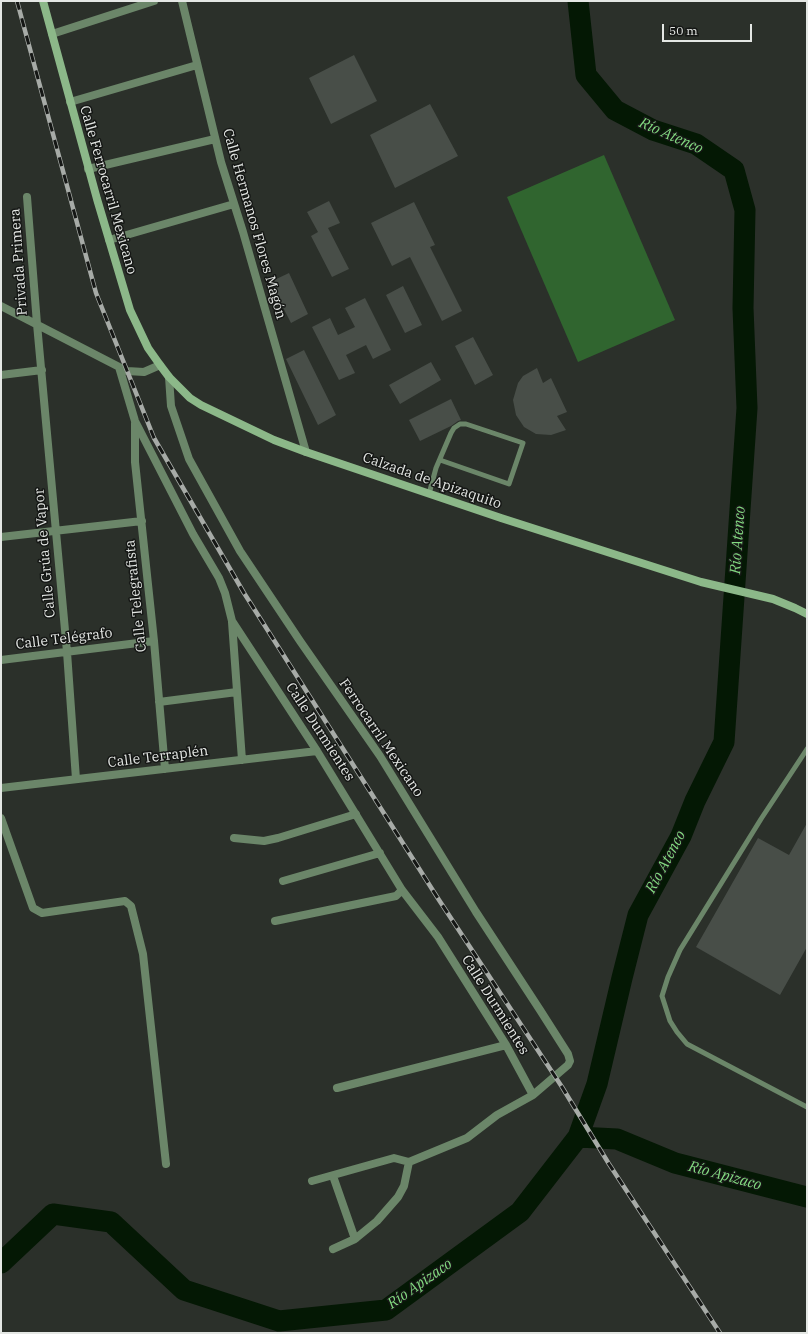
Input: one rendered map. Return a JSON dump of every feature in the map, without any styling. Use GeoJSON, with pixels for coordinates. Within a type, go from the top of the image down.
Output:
{"type":"FeatureCollection","features":[{"type":"Feature","properties":{"kind":"main road","name":"Calle Ferrocarril Mexicano"},"geometry":{"type":"LineString","coordinates":[[43,1],[88,170],[130,310],[148,348],[169,377]]}},
{"type":"Feature","properties":{"kind":"main road","name":"Calzada de Apizaquito"},"geometry":{"type":"LineString","coordinates":[[169,377],[190,398],[202,405],[274,440],[306,452],[500,518],[701,582],[773,600],[807,614]]}},
{"type":"Feature","properties":{"kind":"street"},"geometry":{"type":"LineString","coordinates":[[52,34],[154,1]]}},
{"type":"Feature","properties":{"kind":"street","name":"Calle Hermanos Flores Magón"},"geometry":{"type":"LineString","coordinates":[[182,1],[221,162],[306,452]]}},
{"type":"Feature","properties":{"kind":"street"},"geometry":{"type":"LineString","coordinates":[[70,102],[197,65]]}},
{"type":"Feature","properties":{"kind":"street"},"geometry":{"type":"LineString","coordinates":[[88,170],[215,139]]}},
{"type":"Feature","properties":{"kind":"street","name":"Privada Primera"},"geometry":{"type":"LineString","coordinates":[[27,197],[37,324]]}},
{"type":"Feature","properties":{"kind":"street"},"geometry":{"type":"LineString","coordinates":[[109,240],[234,204]]}},
{"type":"Feature","properties":{"kind":"street"},"geometry":{"type":"LineString","coordinates":[[1,306],[127,371],[144,372],[160,365]]}},
{"type":"Feature","properties":{"kind":"street","name":"Calle Grúa de Vapor"},"geometry":{"type":"LineString","coordinates":[[37,324],[67,652],[76,780]]}},
{"type":"Feature","properties":{"kind":"street","name":"Calle Durmientes"},"geometry":{"type":"LineString","coordinates":[[119,367],[135,421],[193,534],[219,578],[225,593],[232,622],[317,751],[402,890],[438,937],[506,1045],[533,1095]]}},
{"type":"Feature","properties":{"kind":"street"},"geometry":{"type":"LineString","coordinates":[[1,375],[42,370]]}},
{"type":"Feature","properties":{"kind":"street","name":"Ferrocarril Mexicano"},"geometry":{"type":"LineString","coordinates":[[169,377],[170,406],[189,459],[240,551],[300,641],[380,756],[476,912],[568,1054],[570,1061],[568,1065],[533,1095],[497,1115],[467,1138],[409,1162]]}},
{"type":"Feature","properties":{"kind":"street","name":"Calle Telegrafista"},"geometry":{"type":"LineString","coordinates":[[135,421],[135,462],[160,702],[165,769]]}},
{"type":"Feature","properties":{"kind":"street"},"geometry":{"type":"LineString","coordinates":[[1,537],[142,521]]}},
{"type":"Feature","properties":{"kind":"street"},"geometry":{"type":"LineString","coordinates":[[232,622],[242,760]]}},
{"type":"Feature","properties":{"kind":"street","name":"Calle Telégrafo"},"geometry":{"type":"LineString","coordinates":[[1,660],[154,641]]}},
{"type":"Feature","properties":{"kind":"street"},"geometry":{"type":"LineString","coordinates":[[160,702],[237,692]]}},
{"type":"Feature","properties":{"kind":"street","name":"Calle Terraplén"},"geometry":{"type":"LineString","coordinates":[[1,788],[317,751]]}},
{"type":"Feature","properties":{"kind":"street"},"geometry":{"type":"LineString","coordinates":[[234,838],[264,841],[356,814]]}},
{"type":"Feature","properties":{"kind":"street"},"geometry":{"type":"LineString","coordinates":[[1,818],[33,908],[42,913],[125,901],[131,906],[143,954],[166,1164]]}},
{"type":"Feature","properties":{"kind":"street"},"geometry":{"type":"LineString","coordinates":[[283,881],[380,853]]}},
{"type":"Feature","properties":{"kind":"street"},"geometry":{"type":"LineString","coordinates":[[275,921],[396,896],[402,890]]}},
{"type":"Feature","properties":{"kind":"street"},"geometry":{"type":"LineString","coordinates":[[337,1088],[506,1045]]}},
{"type":"Feature","properties":{"kind":"street"},"geometry":{"type":"LineString","coordinates":[[312,1181],[394,1158],[409,1162],[404,1186],[398,1197],[377,1221],[355,1239],[333,1249]]}},
{"type":"Feature","properties":{"kind":"street"},"geometry":{"type":"LineString","coordinates":[[333,1176],[355,1239]]}},
{"type":"Feature","properties":{"kind":"lane"},"geometry":{"type":"LineString","coordinates":[[429,494],[436,468],[451,433],[454,428],[460,424],[466,424],[523,443],[508,484],[440,460]]}},
{"type":"Feature","properties":{"kind":"lane"},"geometry":{"type":"LineString","coordinates":[[807,749],[761,819],[680,950],[668,977],[662,996],[670,1021],[687,1044],[807,1107]]}},
{"type":"Feature","properties":{"kind":"green space"},"geometry":{"type":"Polygon","coordinates":[[[604,155],[675,320],[578,362],[507,197],[604,155]]]}},
{"type":"Feature","properties":{"kind":"building"},"geometry":{"type":"Polygon","coordinates":[[[354,55],[377,101],[331,124],[309,78],[354,55]]]}},
{"type":"Feature","properties":{"kind":"building"},"geometry":{"type":"Polygon","coordinates":[[[430,104],[458,156],[395,188],[370,135],[430,104]]]}},
{"type":"Feature","properties":{"kind":"building"},"geometry":{"type":"Polygon","coordinates":[[[329,201],[340,223],[328,228],[349,269],[332,277],[311,236],[318,232],[307,212],[329,201]]]}},
{"type":"Feature","properties":{"kind":"building"},"geometry":{"type":"Polygon","coordinates":[[[414,202],[435,245],[430,247],[462,311],[442,321],[410,257],[392,266],[371,223],[414,202]]]}},
{"type":"Feature","properties":{"kind":"building"},"geometry":{"type":"Polygon","coordinates":[[[289,273],[308,314],[291,323],[270,282],[289,273]]]}},
{"type":"Feature","properties":{"kind":"building"},"geometry":{"type":"Polygon","coordinates":[[[403,286],[422,325],[405,333],[386,295],[403,286]]]}},
{"type":"Feature","properties":{"kind":"building"},"geometry":{"type":"Polygon","coordinates":[[[365,298],[391,350],[373,359],[366,345],[346,355],[355,373],[339,380],[312,327],[330,318],[338,335],[355,327],[345,308],[365,298]]]}},
{"type":"Feature","properties":{"kind":"building"},"geometry":{"type":"Polygon","coordinates":[[[473,337],[493,375],[475,385],[455,346],[473,337]]]}},
{"type":"Feature","properties":{"kind":"building"},"geometry":{"type":"Polygon","coordinates":[[[304,350],[336,415],[318,425],[286,359],[304,350]]]}},
{"type":"Feature","properties":{"kind":"building"},"geometry":{"type":"Polygon","coordinates":[[[431,362],[441,380],[400,404],[389,385],[431,362]]]}},
{"type":"Feature","properties":{"kind":"building"},"geometry":{"type":"Polygon","coordinates":[[[537,368],[543,383],[551,378],[567,412],[557,416],[566,430],[551,435],[536,434],[524,427],[516,415],[513,400],[518,383],[523,376],[537,368]]]}},
{"type":"Feature","properties":{"kind":"building"},"geometry":{"type":"Polygon","coordinates":[[[451,399],[461,420],[420,441],[409,420],[451,399]]]}},
{"type":"Feature","properties":{"kind":"building"},"geometry":{"type":"Polygon","coordinates":[[[807,823],[807,947],[780,995],[696,947],[758,838],[789,855],[807,823]]]}},
{"type":"Feature","properties":{"kind":"waterway","name":"Río Atenco"},"geometry":{"type":"LineString","coordinates":[[1,1263],[53,1214],[111,1222],[184,1290],[279,1321],[386,1310],[520,1212],[578,1137],[597,1084],[638,915],[681,836],[695,801],[724,742],[747,408],[743,308],[745,210],[734,170],[696,144],[653,130],[615,110],[586,75],[578,1]]}},
{"type":"Feature","properties":{"kind":"waterway","name":"Río Apizaco"},"geometry":{"type":"LineString","coordinates":[[578,1137],[617,1139],[675,1163],[807,1197]]}},
{"type":"Feature","properties":{"kind":"railway"},"geometry":{"type":"LineString","coordinates":[[17,1],[96,293],[154,438],[244,593],[439,900],[562,1087],[609,1164],[720,1333]]}}]}
